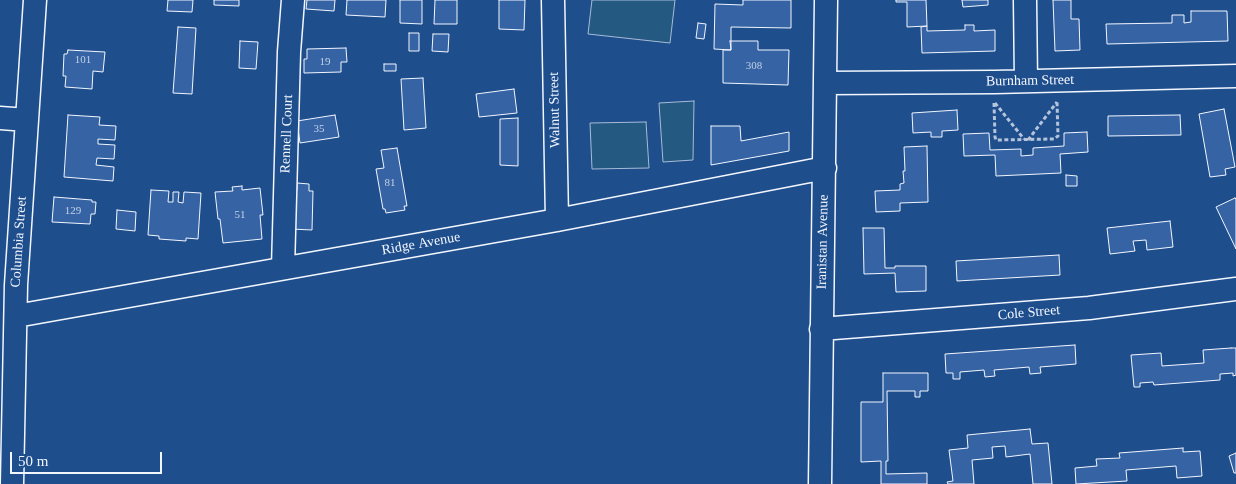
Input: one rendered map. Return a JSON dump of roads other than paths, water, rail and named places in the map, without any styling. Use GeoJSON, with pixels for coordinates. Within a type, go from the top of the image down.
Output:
{"type":"FeatureCollection","features":[{"type":"Feature","properties":{"kind":"street","name":"Columbia Street"},"geometry":{"type":"LineString","coordinates":[[12,484],[6,451],[16,316],[8,284],[28,120],[35,0]]}},
{"type":"Feature","properties":{"kind":"street","name":"Rennell Court"},"geometry":{"type":"LineString","coordinates":[[283,268],[293,0]]}},
{"type":"Feature","properties":{"kind":"street","name":"Walnut Street"},"geometry":{"type":"LineString","coordinates":[[554,0],[557,220]]}},
{"type":"Feature","properties":{"kind":"street","name":"Iranistan Avenue"},"geometry":{"type":"LineString","coordinates":[[820,484],[826,0]]}},
{"type":"Feature","properties":{"kind":"street"},"geometry":{"type":"LineString","coordinates":[[1025,0],[1026,81]]}},
{"type":"Feature","properties":{"kind":"street","name":"Burnham Street"},"geometry":{"type":"LineString","coordinates":[[824,83],[995,92],[1026,81],[1058,91],[1236,76]]}},
{"type":"Feature","properties":{"kind":"street"},"geometry":{"type":"LineString","coordinates":[[0,118],[28,120]]}},
{"type":"Feature","properties":{"kind":"street","name":"Ridge Avenue"},"geometry":{"type":"LineString","coordinates":[[16,316],[557,220],[825,168]]}},
{"type":"Feature","properties":{"kind":"street","name":"Cole Street"},"geometry":{"type":"LineString","coordinates":[[821,329],[1089,308],[1236,289]]}}]}
